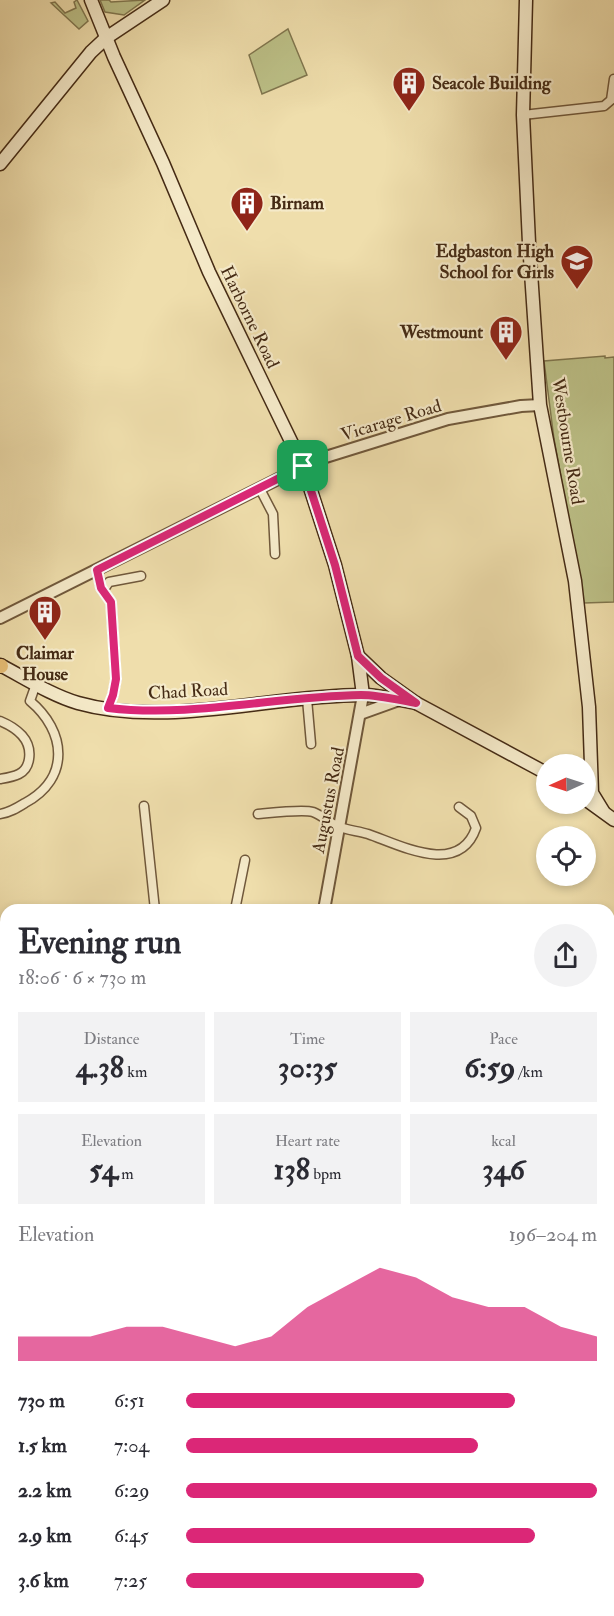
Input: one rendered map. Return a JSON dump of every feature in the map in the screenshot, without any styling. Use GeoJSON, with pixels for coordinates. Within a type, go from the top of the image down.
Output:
{"type":"FeatureCollection","features":[{"type":"Feature","properties":{"kind":"main road","name":"Harborne Road"},"geometry":{"type":"LineString","coordinates":[[91,0],[209,272],[303,466],[335,565],[358,656],[359,702]]}},
{"type":"Feature","properties":{"kind":"main road"},"geometry":{"type":"LineString","coordinates":[[0,164],[91,52],[106,38],[163,0]]}},
{"type":"Feature","properties":{"kind":"main road","name":"Westbourne Road"},"geometry":{"type":"LineString","coordinates":[[526,0],[523,115],[540,405],[575,580],[589,707],[588,754]]}},
{"type":"Feature","properties":{"kind":"main road"},"geometry":{"type":"LineString","coordinates":[[358,656],[381,678],[416,703],[536,767]]}},
{"type":"Feature","properties":{"kind":"main road","name":"Chad Road"},"geometry":{"type":"LineString","coordinates":[[0,665],[78,703],[139,712],[184,711],[307,699],[359,702]]}},
{"type":"Feature","properties":{"kind":"main road"},"geometry":{"type":"LineString","coordinates":[[359,702],[399,700],[416,703]]}},
{"type":"Feature","properties":{"kind":"main road"},"geometry":{"type":"LineString","coordinates":[[596,804],[614,820]]}},
{"type":"Feature","properties":{"kind":"street"},"geometry":{"type":"LineString","coordinates":[[523,115],[604,106],[611,100],[614,79]]}},
{"type":"Feature","properties":{"kind":"street","name":"Vicarage Road"},"geometry":{"type":"LineString","coordinates":[[0,618],[303,466],[365,444],[448,419],[521,406],[540,405]]}},
{"type":"Feature","properties":{"kind":"street"},"geometry":{"type":"LineString","coordinates":[[260,489],[273,514],[275,554]]}},
{"type":"Feature","properties":{"kind":"street"},"geometry":{"type":"LineString","coordinates":[[97,570],[101,588],[111,602],[116,679],[108,708]]}},
{"type":"Feature","properties":{"kind":"street"},"geometry":{"type":"LineString","coordinates":[[103,591],[109,582],[141,576]]}},
{"type":"Feature","properties":{"kind":"street"},"geometry":{"type":"LineString","coordinates":[[0,814],[16,808],[41,793],[57,766],[59,751],[55,732],[44,715],[30,701],[36,684]]}},
{"type":"Feature","properties":{"kind":"street"},"geometry":{"type":"LineString","coordinates":[[307,699],[311,744]]}},
{"type":"Feature","properties":{"kind":"street"},"geometry":{"type":"LineString","coordinates":[[359,702],[399,700]]}},
{"type":"Feature","properties":{"kind":"street","name":"Augustus Road"},"geometry":{"type":"LineString","coordinates":[[325,904],[359,702]]}},
{"type":"Feature","properties":{"kind":"street"},"geometry":{"type":"LineString","coordinates":[[0,722],[18,731],[28,742],[30,754],[28,766],[20,774],[0,779]]}},
{"type":"Feature","properties":{"kind":"street"},"geometry":{"type":"LineString","coordinates":[[144,806],[154,904]]}},
{"type":"Feature","properties":{"kind":"street"},"geometry":{"type":"LineString","coordinates":[[258,814],[311,811],[339,827],[366,833],[424,854],[450,854],[472,840],[476,828],[471,816],[459,807]]}},
{"type":"Feature","properties":{"kind":"street"},"geometry":{"type":"LineString","coordinates":[[236,904],[245,860]]}},
{"type":"Feature","properties":{"kind":"green space"},"geometry":{"type":"Polygon","coordinates":[[[77,0],[88,21],[79,29],[51,3],[55,2],[65,13],[76,8],[74,2],[77,0]]]}},
{"type":"Feature","properties":{"kind":"green space"},"geometry":{"type":"Polygon","coordinates":[[[100,0],[111,2],[145,0],[124,15],[105,12],[100,0]]]}},
{"type":"Feature","properties":{"kind":"green space"},"geometry":{"type":"Polygon","coordinates":[[[288,29],[307,75],[262,94],[249,55],[288,29]]]}},
{"type":"Feature","properties":{"kind":"green space"},"geometry":{"type":"Polygon","coordinates":[[[605,356],[605,358],[614,357],[614,602],[584,603],[554,439],[544,361],[605,356]]]}},
{"type":"Feature","properties":{"kind":"place","name":"Seacole Building"},"geometry":{"type":"Point","coordinates":[409,112]}},
{"type":"Feature","properties":{"kind":"place","name":"Birnam"},"geometry":{"type":"Point","coordinates":[247,232]}},
{"type":"Feature","properties":{"kind":"place","name":"Edgbaston High School for Girls"},"geometry":{"type":"Point","coordinates":[577,290]}},
{"type":"Feature","properties":{"kind":"place","name":"Westmount"},"geometry":{"type":"Point","coordinates":[506,361]}},
{"type":"Feature","properties":{"kind":"place","name":"Claimar House"},"geometry":{"type":"Point","coordinates":[45,641]}},
{"type":"Feature","properties":{"kind":"route"},"geometry":{"type":"LineString","coordinates":[[303,466],[335,565],[358,656],[381,678],[416,703],[363,695],[184,711],[139,712],[108,708],[116,679],[111,602],[101,588],[97,570],[303,466]]}}]}
